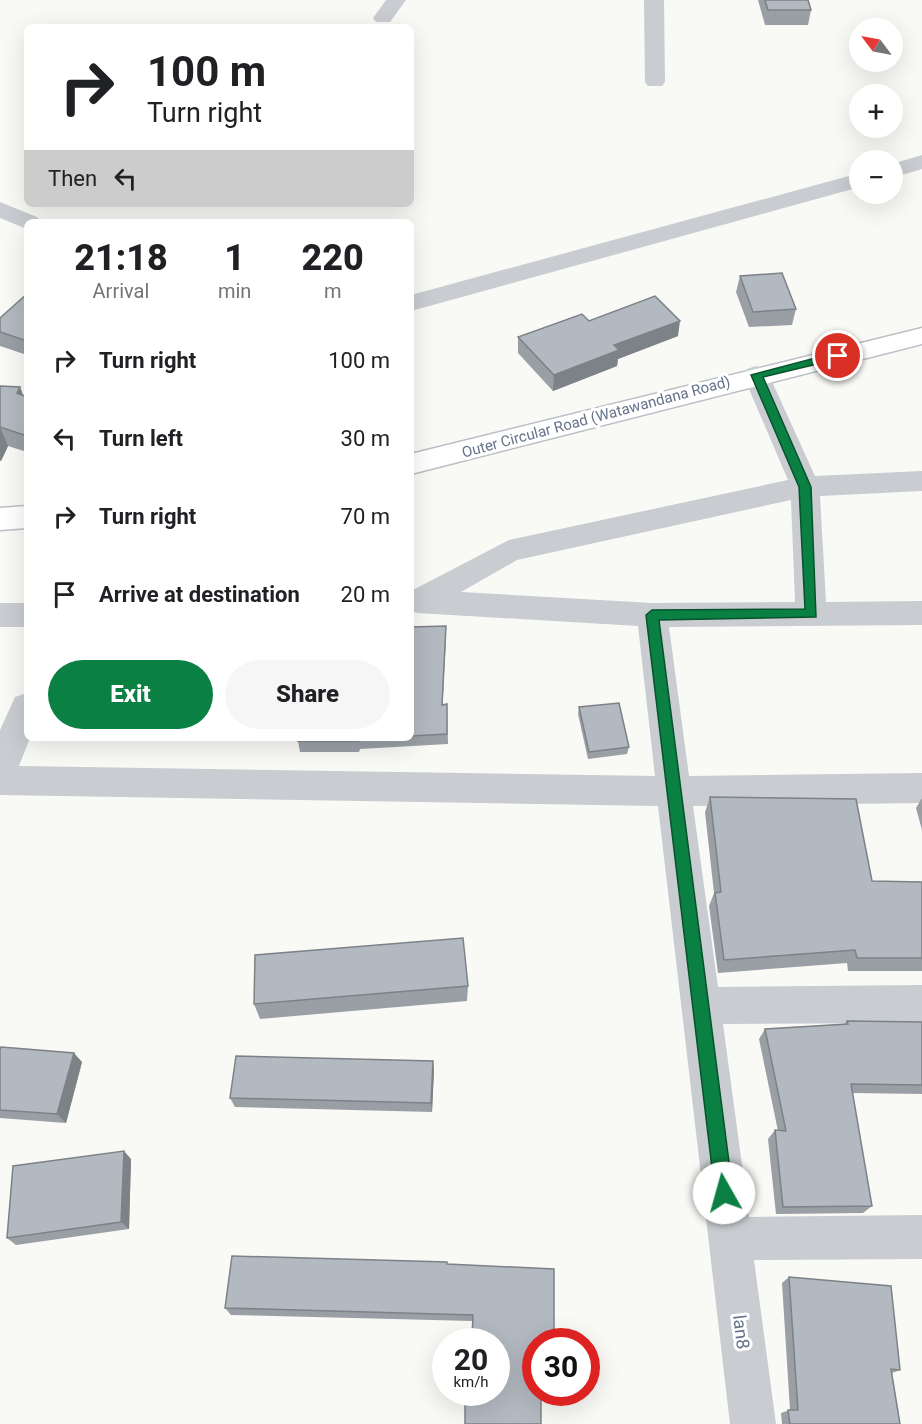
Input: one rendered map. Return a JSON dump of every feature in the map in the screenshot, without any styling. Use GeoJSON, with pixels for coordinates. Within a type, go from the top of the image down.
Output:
{"type":"FeatureCollection","features":[{"type":"Feature","properties":{"kind":"main road","name":"Outer Circular Road (Watawandana Road)"},"geometry":{"type":"LineString","coordinates":[[414,463],[756,375],[922,336]]}},
{"type":"Feature","properties":{"kind":"main road"},"geometry":{"type":"LineString","coordinates":[[0,519],[24,517]]}},
{"type":"Feature","properties":{"kind":"street"},"geometry":{"type":"LineString","coordinates":[[383,18],[396,0]]}},
{"type":"Feature","properties":{"kind":"street"},"geometry":{"type":"LineString","coordinates":[[654,0],[655,82]]}},
{"type":"Feature","properties":{"kind":"street"},"geometry":{"type":"LineString","coordinates":[[903,168],[922,162]]}},
{"type":"Feature","properties":{"kind":"street"},"geometry":{"type":"LineString","coordinates":[[414,302],[849,183]]}},
{"type":"Feature","properties":{"kind":"street"},"geometry":{"type":"LineString","coordinates":[[0,209],[24,220]]}},
{"type":"Feature","properties":{"kind":"street"},"geometry":{"type":"LineString","coordinates":[[756,375],[805,487],[812,614]]}},
{"type":"Feature","properties":{"kind":"street"},"geometry":{"type":"LineString","coordinates":[[415,601],[509,551],[805,487],[922,481]]}},
{"type":"Feature","properties":{"kind":"street"},"geometry":{"type":"LineString","coordinates":[[415,601],[652,615],[922,613]]}},
{"type":"Feature","properties":{"kind":"street"},"geometry":{"type":"LineString","coordinates":[[0,615],[24,615]]}},
{"type":"Feature","properties":{"kind":"street","name":"lan8"},"geometry":{"type":"LineString","coordinates":[[652,615],[753,1424]]}},
{"type":"Feature","properties":{"kind":"street"},"geometry":{"type":"LineString","coordinates":[[0,770],[24,713]]}},
{"type":"Feature","properties":{"kind":"street"},"geometry":{"type":"LineString","coordinates":[[0,780],[673,791],[922,788]]}},
{"type":"Feature","properties":{"kind":"street"},"geometry":{"type":"LineString","coordinates":[[700,1006],[922,1004]]}},
{"type":"Feature","properties":{"kind":"street"},"geometry":{"type":"LineString","coordinates":[[730,1239],[922,1237]]}},
{"type":"Feature","properties":{"kind":"building"},"geometry":{"type":"Polygon","coordinates":[[[765,0],[808,0],[811,10],[768,10],[765,0]]]}},
{"type":"Feature","properties":{"kind":"building"},"geometry":{"type":"Polygon","coordinates":[[[782,273],[796,309],[753,312],[740,276],[782,273]]]}},
{"type":"Feature","properties":{"kind":"building"},"geometry":{"type":"Polygon","coordinates":[[[655,296],[680,321],[614,345],[619,350],[554,375],[518,337],[582,314],[589,321],[655,296]]]}},
{"type":"Feature","properties":{"kind":"building"},"geometry":{"type":"Polygon","coordinates":[[[24,297],[24,340],[0,332],[0,318],[24,297]]]}},
{"type":"Feature","properties":{"kind":"building"},"geometry":{"type":"Polygon","coordinates":[[[0,386],[20,387],[17,393],[24,396],[24,435],[0,427],[0,386]]]}},
{"type":"Feature","properties":{"kind":"building"},"geometry":{"type":"Polygon","coordinates":[[[446,626],[442,705],[447,704],[447,734],[414,736],[414,627],[446,626]]]}},
{"type":"Feature","properties":{"kind":"building"},"geometry":{"type":"Polygon","coordinates":[[[619,703],[629,747],[589,752],[579,707],[619,703]]]}},
{"type":"Feature","properties":{"kind":"building"},"geometry":{"type":"Polygon","coordinates":[[[710,797],[856,799],[872,881],[922,882],[922,958],[857,958],[855,950],[724,960],[715,893],[721,892],[710,797]]]}},
{"type":"Feature","properties":{"kind":"building"},"geometry":{"type":"Polygon","coordinates":[[[463,938],[468,986],[254,1004],[255,955],[463,938]]]}},
{"type":"Feature","properties":{"kind":"building"},"geometry":{"type":"Polygon","coordinates":[[[847,1021],[922,1022],[922,1085],[851,1084],[872,1206],[783,1207],[775,1130],[786,1131],[765,1029],[848,1024],[847,1021]]]}},
{"type":"Feature","properties":{"kind":"building"},"geometry":{"type":"Polygon","coordinates":[[[1,1047],[74,1053],[57,1114],[0,1110],[1,1047]]]}},
{"type":"Feature","properties":{"kind":"building"},"geometry":{"type":"Polygon","coordinates":[[[236,1056],[433,1061],[431,1103],[230,1098],[236,1056]]]}},
{"type":"Feature","properties":{"kind":"building"},"geometry":{"type":"Polygon","coordinates":[[[124,1151],[121,1222],[7,1238],[13,1166],[124,1151]]]}},
{"type":"Feature","properties":{"kind":"building"},"geometry":{"type":"Polygon","coordinates":[[[232,1256],[447,1262],[447,1264],[554,1269],[554,1328],[522,1328],[522,1406],[541,1406],[541,1424],[465,1424],[465,1406],[510,1406],[510,1328],[472,1328],[473,1315],[225,1308],[232,1256]]]}},
{"type":"Feature","properties":{"kind":"building"},"geometry":{"type":"Polygon","coordinates":[[[789,1277],[891,1286],[900,1370],[891,1369],[900,1424],[790,1424],[788,1410],[798,1410],[789,1277]]]}},
{"type":"Feature","properties":{"kind":"route"},"geometry":{"type":"LineString","coordinates":[[724,1193],[652,615],[812,614],[805,487],[756,375],[838,356]]}}]}
